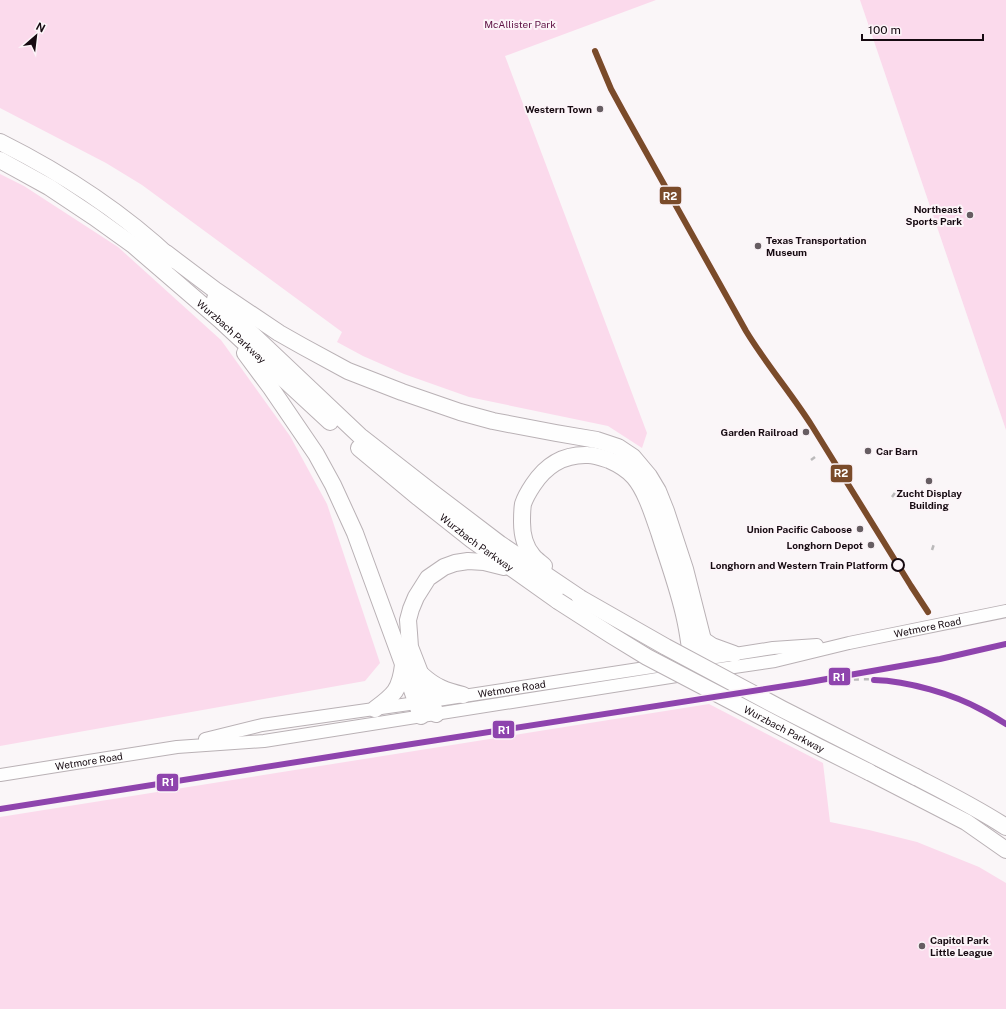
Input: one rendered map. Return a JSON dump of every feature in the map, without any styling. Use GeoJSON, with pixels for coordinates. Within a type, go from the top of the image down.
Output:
{"type":"FeatureCollection","features":[{"type":"Feature","properties":{"kind":"highway","name":"Wurzbach Parkway"},"geometry":{"type":"LineString","coordinates":[[0,142],[42,164],[86,191],[128,221],[166,253],[360,436],[500,544],[580,598],[672,651],[979,810],[1006,827]]}},
{"type":"Feature","properties":{"kind":"highway","name":"Wurzbach Parkway"},"geometry":{"type":"LineString","coordinates":[[0,160],[49,188],[126,240],[220,320],[345,437],[472,540],[558,601],[647,656],[966,822],[1006,850]]}},
{"type":"Feature","properties":{"kind":"highway"},"geometry":{"type":"LineString","coordinates":[[166,253],[214,290],[279,333],[348,370],[402,392],[460,412],[493,421],[597,440],[618,447],[633,457],[641,464],[658,491],[685,569],[703,640],[699,666]]}},
{"type":"Feature","properties":{"kind":"highway"},"geometry":{"type":"LineString","coordinates":[[220,320],[271,388],[316,454],[333,485],[355,533],[403,664],[412,693],[426,708]]}},
{"type":"Feature","properties":{"kind":"highway"},"geometry":{"type":"LineString","coordinates":[[580,598],[533,556],[522,535],[522,512],[523,503],[530,489],[539,476],[549,466],[562,459],[589,454],[606,459],[623,467],[640,484],[655,521],[678,591],[686,625],[699,666]]}},
{"type":"Feature","properties":{"kind":"highway"},"geometry":{"type":"LineString","coordinates":[[426,708],[422,675],[410,647],[408,620],[416,597],[428,578],[444,567],[455,563],[468,561],[484,562],[513,570]]}},
{"type":"Feature","properties":{"kind":"highway"},"geometry":{"type":"LineString","coordinates":[[660,666],[674,654],[681,642],[686,625]]}},
{"type":"Feature","properties":{"kind":"highway"},"geometry":{"type":"LineString","coordinates":[[703,640],[712,646],[734,654]]}},
{"type":"Feature","properties":{"kind":"highway"},"geometry":{"type":"LineString","coordinates":[[375,709],[396,689],[402,676],[403,664]]}},
{"type":"Feature","properties":{"kind":"highway"},"geometry":{"type":"LineString","coordinates":[[422,675],[430,683],[463,696]]}},
{"type":"Feature","properties":{"kind":"main road","name":"Wetmore Road"},"geometry":{"type":"LineString","coordinates":[[177,747],[262,724],[375,709],[426,708],[463,696],[660,666],[699,666],[775,661],[849,643],[1006,612]]}},
{"type":"Feature","properties":{"kind":"main road","name":"Wetmore Road"},"geometry":{"type":"LineString","coordinates":[[0,775],[177,747],[264,741],[426,708],[699,666],[734,654],[773,648],[849,643]]}},
{"type":"Feature","properties":{"kind":"green space","name":"McAllister Park"},"geometry":{"type":"Polygon","coordinates":[[[0,0],[656,0],[505,56],[647,433],[642,448],[608,426],[469,397],[404,374],[363,356],[337,342],[342,332],[142,185],[106,163],[0,108],[0,0]]]}},
{"type":"Feature","properties":{"kind":"green space","name":"Northeast Sports Park"},"geometry":{"type":"Polygon","coordinates":[[[860,0],[1006,0],[1006,430],[860,0]]]}},
{"type":"Feature","properties":{"kind":"green space"},"geometry":{"type":"Polygon","coordinates":[[[0,174],[24,186],[118,247],[221,340],[290,436],[327,504],[380,663],[365,681],[0,746],[0,174]]]}},
{"type":"Feature","properties":{"kind":"green space"},"geometry":{"type":"Polygon","coordinates":[[[709,704],[823,763],[830,822],[917,842],[979,867],[1006,883],[1006,1009],[0,1009],[0,817],[709,704]]]}},
{"type":"Feature","properties":{"kind":"railway"},"geometry":{"type":"LineString","coordinates":[[595,51],[611,89],[746,331],[812,426],[928,612]]}},
{"type":"Feature","properties":{"kind":"railway"},"geometry":{"type":"LineString","coordinates":[[811,460],[815,457]]}},
{"type":"Feature","properties":{"kind":"railway"},"geometry":{"type":"LineString","coordinates":[[892,497],[897,490]]}},
{"type":"Feature","properties":{"kind":"railway"},"geometry":{"type":"LineString","coordinates":[[932,550],[934,544]]}},
{"type":"Feature","properties":{"kind":"railway"},"geometry":{"type":"LineString","coordinates":[[804,683],[863,679],[892,681],[940,692],[958,698],[1006,724]]}},
{"type":"Feature","properties":{"kind":"transit line","name":"R2"},"geometry":{"type":"LineString","coordinates":[[595,51],[611,89],[746,331],[812,426],[928,612]]}},
{"type":"Feature","properties":{"kind":"transit line","name":"R1"},"geometry":{"type":"LineString","coordinates":[[0,809],[804,683],[940,659],[1006,644]]}},
{"type":"Feature","properties":{"kind":"transit line","name":"R1"},"geometry":{"type":"LineString","coordinates":[[874,680],[901,683],[930,689],[970,704],[1006,724]]}},
{"type":"Feature","properties":{"kind":"place","name":"Western Town"},"geometry":{"type":"Point","coordinates":[600,109]}},
{"type":"Feature","properties":{"kind":"place","name":"Northeast Sports Park"},"geometry":{"type":"Point","coordinates":[970,215]}},
{"type":"Feature","properties":{"kind":"place","name":"Texas Transportation Museum"},"geometry":{"type":"Point","coordinates":[758,246]}},
{"type":"Feature","properties":{"kind":"place","name":"Garden Railroad"},"geometry":{"type":"Point","coordinates":[806,432]}},
{"type":"Feature","properties":{"kind":"place","name":"Car Barn"},"geometry":{"type":"Point","coordinates":[868,451]}},
{"type":"Feature","properties":{"kind":"place","name":"Zucht Display Building"},"geometry":{"type":"Point","coordinates":[929,481]}},
{"type":"Feature","properties":{"kind":"place","name":"Union Pacific Caboose"},"geometry":{"type":"Point","coordinates":[860,529]}},
{"type":"Feature","properties":{"kind":"place","name":"Longhorn Depot"},"geometry":{"type":"Point","coordinates":[871,545]}},
{"type":"Feature","properties":{"kind":"place","name":"Longhorn and Western Train Platform"},"geometry":{"type":"Point","coordinates":[898,565]}},
{"type":"Feature","properties":{"kind":"place","name":"Capitol Park Little League"},"geometry":{"type":"Point","coordinates":[922,946]}}]}
